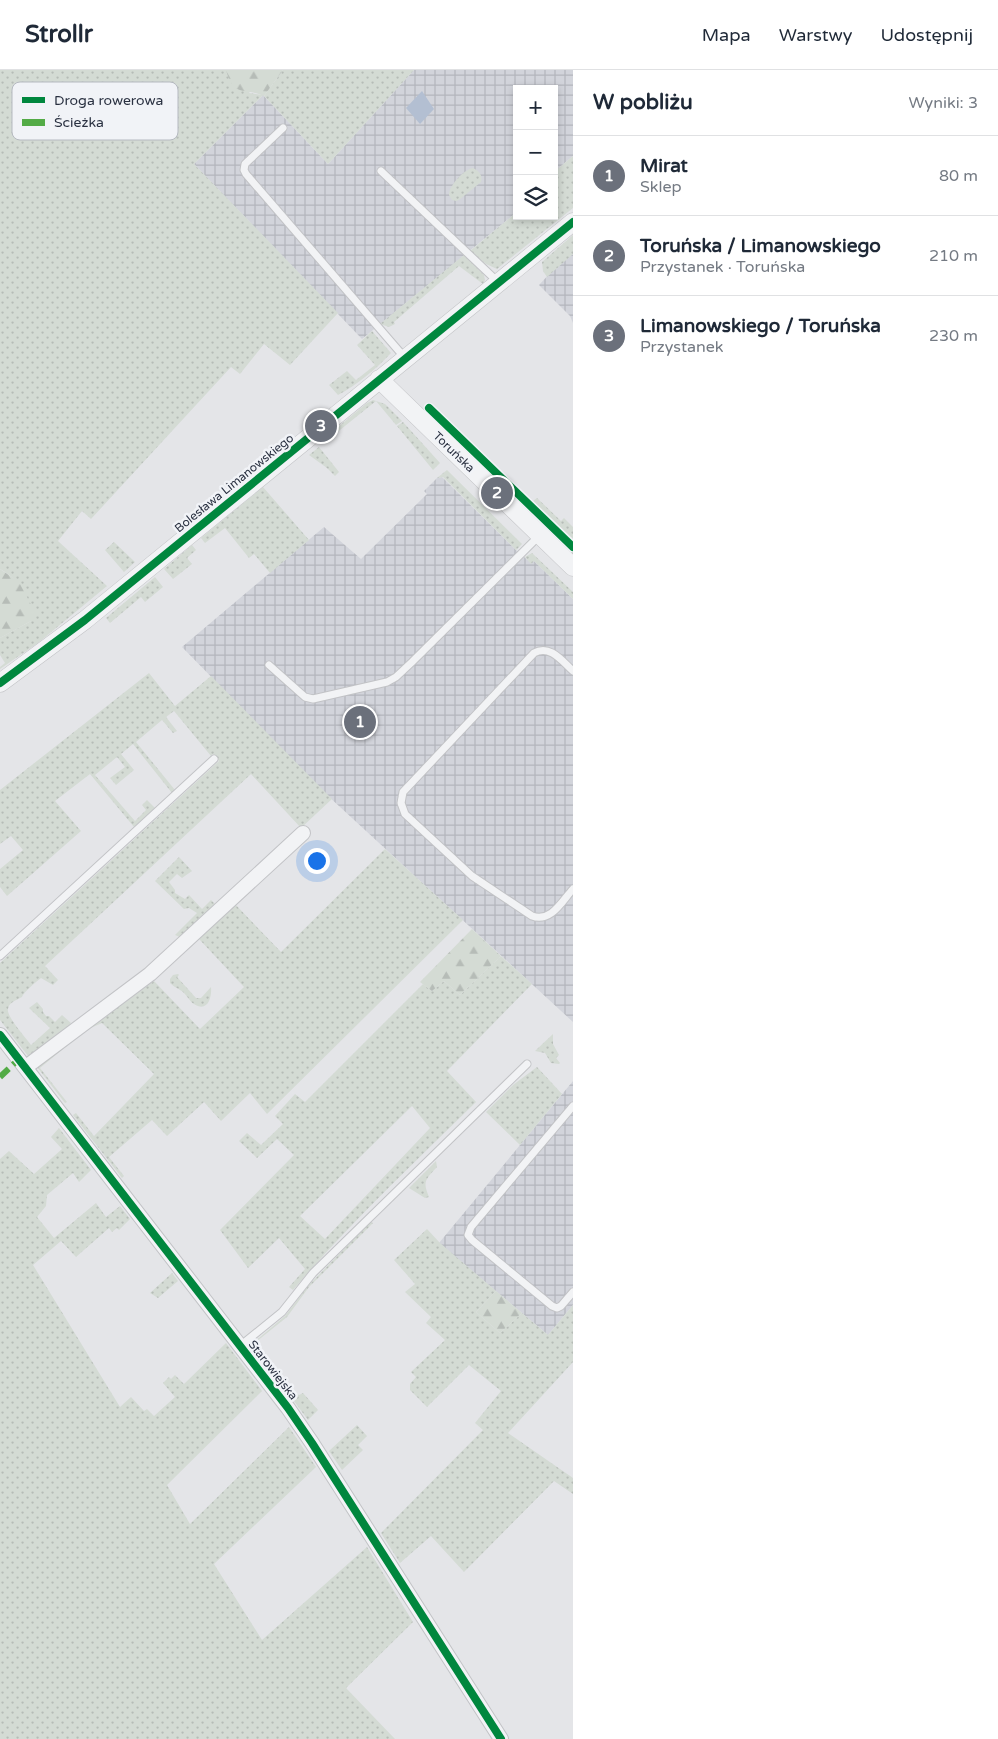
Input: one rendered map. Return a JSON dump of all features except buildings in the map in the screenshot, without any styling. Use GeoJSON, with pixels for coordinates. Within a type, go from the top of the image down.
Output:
{"type":"FeatureCollection","features":[{"type":"Feature","properties":{"kind":"street","name":"Bolesława Limanowskiego"},"geometry":{"type":"LineString","coordinates":[[0,683],[85,620],[573,222]]}},
{"type":"Feature","properties":{"kind":"street","name":"Toruńska"},"geometry":{"type":"LineString","coordinates":[[379,379],[573,567]]}},
{"type":"Feature","properties":{"kind":"street"},"geometry":{"type":"LineString","coordinates":[[26,1067],[150,974],[303,833]]}},
{"type":"Feature","properties":{"kind":"street","name":"Starowiejska"},"geometry":{"type":"LineString","coordinates":[[0,1035],[240,1346],[312,1443],[500,1739]]}},
{"type":"Feature","properties":{"kind":"lane"},"geometry":{"type":"LineString","coordinates":[[283,128],[245,164],[244,170],[405,359]]}},
{"type":"Feature","properties":{"kind":"lane"},"geometry":{"type":"LineString","coordinates":[[381,171],[499,282]]}},
{"type":"Feature","properties":{"kind":"lane"},"geometry":{"type":"LineString","coordinates":[[269,665],[305,697],[313,700],[391,680],[412,662],[540,535]]}},
{"type":"Feature","properties":{"kind":"lane"},"geometry":{"type":"LineString","coordinates":[[573,671],[555,654],[549,651],[539,650],[534,653],[403,792],[401,798],[405,814],[472,876],[532,916],[543,918],[551,914],[573,889]]}},
{"type":"Feature","properties":{"kind":"lane"},"geometry":{"type":"LineString","coordinates":[[0,956],[214,759]]}},
{"type":"Feature","properties":{"kind":"lane"},"geometry":{"type":"LineString","coordinates":[[240,1346],[282,1312],[313,1273],[527,1064]]}},
{"type":"Feature","properties":{"kind":"lane"},"geometry":{"type":"LineString","coordinates":[[573,1106],[471,1227],[468,1234],[472,1240],[552,1306],[557,1308],[561,1306],[573,1292]]}},
{"type":"Feature","properties":{"kind":"shaded area"},"geometry":{"type":"Polygon","coordinates":[[[414,70],[573,70],[573,156],[558,169],[558,85],[513,85],[513,215],[362,339],[194,164],[263,95],[328,164],[414,70]]]}},
{"type":"Feature","properties":{"kind":"shaded area"},"geometry":{"type":"Polygon","coordinates":[[[573,254],[573,323],[570,316],[539,285],[554,269],[573,254]]]}},
{"type":"Feature","properties":{"kind":"shaded area"},"geometry":{"type":"Polygon","coordinates":[[[442,477],[516,550],[531,563],[534,561],[573,599],[573,1022],[327,795],[182,647],[324,527],[361,559],[427,494],[424,491],[437,478],[442,477]]]}},
{"type":"Feature","properties":{"kind":"shaded area"},"geometry":{"type":"Polygon","coordinates":[[[573,1081],[573,1305],[548,1335],[439,1243],[573,1081]]]}},
{"type":"Feature","properties":{"kind":"green space"},"geometry":{"type":"Polygon","coordinates":[[[0,70],[266,70],[249,93],[263,95],[194,164],[338,313],[290,365],[264,344],[240,374],[231,367],[91,519],[82,511],[58,541],[107,586],[38,643],[0,669],[5,663],[0,655],[0,638],[31,621],[23,590],[15,580],[0,569],[0,70]]]}},
{"type":"Feature","properties":{"kind":"green space"},"geometry":{"type":"Polygon","coordinates":[[[226,70],[283,70],[264,96],[236,88],[232,85],[226,70]]]}},
{"type":"Feature","properties":{"kind":"green space"},"geometry":{"type":"Polygon","coordinates":[[[283,70],[414,70],[328,164],[264,96],[283,70]]]}},
{"type":"Feature","properties":{"kind":"green space"},"geometry":{"type":"Polygon","coordinates":[[[573,156],[573,208],[497,269],[486,264],[470,251],[513,215],[513,220],[558,220],[558,169],[573,156]]]}},
{"type":"Feature","properties":{"kind":"green space"},"geometry":{"type":"Polygon","coordinates":[[[473,168],[480,174],[481,182],[459,200],[452,200],[449,195],[454,183],[461,175],[473,168]]]}},
{"type":"Feature","properties":{"kind":"green space"},"geometry":{"type":"Polygon","coordinates":[[[573,235],[573,254],[547,277],[543,271],[542,262],[573,235]]]}},
{"type":"Feature","properties":{"kind":"green space"},"geometry":{"type":"Polygon","coordinates":[[[464,255],[484,275],[485,280],[483,284],[459,266],[394,322],[395,324],[389,327],[380,324],[464,255]]]}},
{"type":"Feature","properties":{"kind":"green space"},"geometry":{"type":"Polygon","coordinates":[[[372,331],[391,353],[366,376],[338,395],[329,385],[347,371],[356,380],[375,365],[357,345],[372,331]]]}},
{"type":"Feature","properties":{"kind":"green space"},"geometry":{"type":"Polygon","coordinates":[[[373,400],[376,401],[335,434],[333,431],[367,403],[373,400]]]}},
{"type":"Feature","properties":{"kind":"green space"},"geometry":{"type":"Polygon","coordinates":[[[376,401],[385,404],[402,421],[396,425],[376,401]]]}},
{"type":"Feature","properties":{"kind":"green space"},"geometry":{"type":"Polygon","coordinates":[[[403,422],[440,463],[433,470],[397,426],[403,422]]]}},
{"type":"Feature","properties":{"kind":"green space"},"geometry":{"type":"Polygon","coordinates":[[[319,447],[339,472],[335,476],[309,455],[319,447]]]}},
{"type":"Feature","properties":{"kind":"green space"},"geometry":{"type":"Polygon","coordinates":[[[447,470],[522,544],[516,550],[443,477],[437,478],[447,470]]]}},
{"type":"Feature","properties":{"kind":"green space"},"geometry":{"type":"Polygon","coordinates":[[[489,470],[573,551],[573,555],[491,476],[489,470]]]}},
{"type":"Feature","properties":{"kind":"green space"},"geometry":{"type":"Polygon","coordinates":[[[263,487],[309,540],[270,573],[254,554],[249,558],[225,528],[205,543],[201,538],[263,487]]]}},
{"type":"Feature","properties":{"kind":"green space"},"geometry":{"type":"Polygon","coordinates":[[[537,498],[561,521],[564,518],[573,527],[573,539],[533,501],[537,498]]]}},
{"type":"Feature","properties":{"kind":"green space"},"geometry":{"type":"Polygon","coordinates":[[[114,542],[135,562],[124,572],[105,550],[114,542]]]}},
{"type":"Feature","properties":{"kind":"green space"},"geometry":{"type":"Polygon","coordinates":[[[192,545],[196,550],[187,558],[192,564],[173,579],[164,569],[192,545]]]}},
{"type":"Feature","properties":{"kind":"green space"},"geometry":{"type":"Polygon","coordinates":[[[532,553],[573,592],[573,599],[534,561],[531,564],[525,557],[532,553]]]}},
{"type":"Feature","properties":{"kind":"green space"},"geometry":{"type":"Polygon","coordinates":[[[0,569],[19,582],[36,614],[31,621],[0,638],[0,569]]]}},
{"type":"Feature","properties":{"kind":"green space"},"geometry":{"type":"Polygon","coordinates":[[[155,577],[163,587],[145,602],[141,597],[110,623],[106,618],[155,577]]]}},
{"type":"Feature","properties":{"kind":"green space"},"geometry":{"type":"Polygon","coordinates":[[[149,673],[175,706],[211,676],[332,799],[301,828],[251,774],[45,966],[58,980],[53,985],[41,978],[22,997],[10,1005],[8,1012],[10,1017],[31,1045],[50,1028],[29,1008],[37,1002],[46,1016],[49,1016],[55,1022],[62,1015],[71,1023],[33,1057],[28,1056],[0,1020],[0,963],[219,761],[213,754],[211,756],[174,711],[166,717],[177,731],[173,733],[162,720],[136,742],[175,790],[172,793],[133,744],[121,754],[134,770],[116,785],[110,778],[125,767],[117,757],[95,775],[135,821],[146,810],[142,805],[147,800],[155,808],[134,827],[90,774],[55,801],[81,831],[7,896],[0,887],[0,869],[23,850],[11,836],[0,844],[0,790],[149,673]]]}},
{"type":"Feature","properties":{"kind":"green space"},"geometry":{"type":"Polygon","coordinates":[[[385,849],[463,920],[267,1114],[250,1093],[221,1121],[204,1102],[167,1136],[152,1120],[109,1157],[124,1176],[122,1178],[73,1115],[76,1113],[94,1136],[154,1074],[102,1023],[86,1030],[40,1068],[67,1102],[65,1103],[37,1067],[98,1019],[120,1006],[154,981],[200,1029],[244,987],[199,939],[200,934],[233,902],[281,952],[385,849]]]}},
{"type":"Feature","properties":{"kind":"green space"},"geometry":{"type":"Polygon","coordinates":[[[179,857],[192,871],[182,878],[177,874],[169,882],[175,893],[185,899],[189,895],[202,909],[211,900],[217,906],[180,937],[175,935],[197,913],[189,908],[184,909],[155,881],[179,857]]]}},
{"type":"Feature","properties":{"kind":"green space"},"geometry":{"type":"Polygon","coordinates":[[[472,929],[501,956],[460,995],[444,981],[432,991],[420,982],[472,929]]]}},
{"type":"Feature","properties":{"kind":"green space"},"geometry":{"type":"Polygon","coordinates":[[[501,956],[532,984],[447,1071],[476,1102],[360,1217],[293,1290],[289,1287],[305,1269],[279,1238],[248,1268],[220,1230],[294,1155],[277,1139],[257,1158],[239,1141],[247,1133],[261,1145],[283,1124],[275,1116],[295,1094],[305,1102],[423,984],[432,991],[444,981],[460,995],[501,956]],[[412,1106],[300,1216],[325,1239],[430,1128],[412,1106]]]}},
{"type":"Feature","properties":{"kind":"green space"},"geometry":{"type":"Polygon","coordinates":[[[178,974],[177,977],[196,998],[201,998],[211,987],[210,999],[206,1005],[203,1007],[194,1004],[182,991],[170,983],[173,975],[178,974]]]}},
{"type":"Feature","properties":{"kind":"green space"},"geometry":{"type":"Polygon","coordinates":[[[553,1034],[553,1044],[559,1055],[556,1058],[559,1064],[551,1063],[545,1053],[535,1051],[553,1034]]]}},
{"type":"Feature","properties":{"kind":"green space"},"geometry":{"type":"Polygon","coordinates":[[[537,1067],[562,1094],[520,1145],[486,1112],[513,1085],[537,1067]]]}},
{"type":"Feature","properties":{"kind":"green space"},"geometry":{"type":"Polygon","coordinates":[[[59,1128],[91,1170],[79,1182],[73,1173],[47,1195],[46,1206],[37,1217],[54,1238],[96,1203],[106,1217],[120,1206],[130,1219],[119,1230],[117,1228],[112,1232],[109,1228],[76,1257],[61,1241],[33,1265],[120,1407],[131,1397],[144,1411],[147,1409],[154,1416],[175,1397],[163,1383],[169,1377],[171,1379],[175,1375],[184,1384],[226,1343],[262,1391],[167,1485],[190,1524],[289,1427],[316,1467],[214,1564],[262,1640],[367,1547],[413,1622],[346,1688],[395,1739],[0,1739],[0,1159],[9,1151],[34,1174],[62,1149],[51,1137],[59,1128]]]}},
{"type":"Feature","properties":{"kind":"green space"},"geometry":{"type":"Polygon","coordinates":[[[436,1161],[437,1167],[426,1180],[429,1197],[425,1198],[409,1188],[436,1161]]]}},
{"type":"Feature","properties":{"kind":"green space"},"geometry":{"type":"Polygon","coordinates":[[[370,1222],[373,1223],[309,1287],[287,1317],[252,1345],[285,1316],[309,1285],[370,1222]]]}},
{"type":"Feature","properties":{"kind":"green space"},"geometry":{"type":"Polygon","coordinates":[[[427,1229],[440,1243],[496,1291],[476,1312],[500,1333],[522,1313],[548,1335],[573,1305],[573,1362],[508,1433],[573,1478],[573,1494],[554,1481],[464,1572],[431,1536],[400,1563],[381,1533],[483,1430],[475,1423],[501,1391],[469,1365],[427,1407],[410,1390],[410,1384],[416,1377],[411,1372],[445,1340],[426,1323],[431,1317],[405,1292],[415,1284],[394,1260],[427,1229]]]}},
{"type":"Feature","properties":{"kind":"green space"},"geometry":{"type":"Polygon","coordinates":[[[172,1273],[178,1281],[158,1298],[150,1293],[172,1273]]]}},
{"type":"Feature","properties":{"kind":"green space"},"geometry":{"type":"Polygon","coordinates":[[[496,1291],[522,1313],[500,1333],[476,1312],[496,1291]]]}},
{"type":"Feature","properties":{"kind":"green space"},"geometry":{"type":"Polygon","coordinates":[[[296,1393],[299,1395],[303,1393],[318,1410],[308,1420],[291,1397],[296,1393]]]}},
{"type":"Feature","properties":{"kind":"green space"},"geometry":{"type":"Polygon","coordinates":[[[357,1425],[367,1436],[358,1445],[363,1450],[342,1470],[329,1451],[357,1425]]]}},
{"type":"Feature","properties":{"kind":"water"},"geometry":{"type":"Polygon","coordinates":[[[422,91],[434,109],[420,124],[406,108],[422,91]]]}},
{"type":"Feature","properties":{"kind":"marked path"},"geometry":{"type":"LineString","coordinates":[[0,1077],[19,1059]]}},
{"type":"Feature","properties":{"kind":"cycle path"},"geometry":{"type":"LineString","coordinates":[[0,683],[85,620],[573,222]]}},
{"type":"Feature","properties":{"kind":"cycle path"},"geometry":{"type":"LineString","coordinates":[[429,408],[573,547]]}},
{"type":"Feature","properties":{"kind":"cycle path"},"geometry":{"type":"LineString","coordinates":[[0,1035],[288,1408],[501,1739]]}},
{"type":"Feature","properties":{"kind":"place","name":"Limanowskiego / Toruńska"},"geometry":{"type":"Point","coordinates":[321,426]}},
{"type":"Feature","properties":{"kind":"place","name":"Toruńska / Limanowskiego"},"geometry":{"type":"Point","coordinates":[497,493]}},
{"type":"Feature","properties":{"kind":"place","name":"Mirat"},"geometry":{"type":"Point","coordinates":[360,722]}}]}
